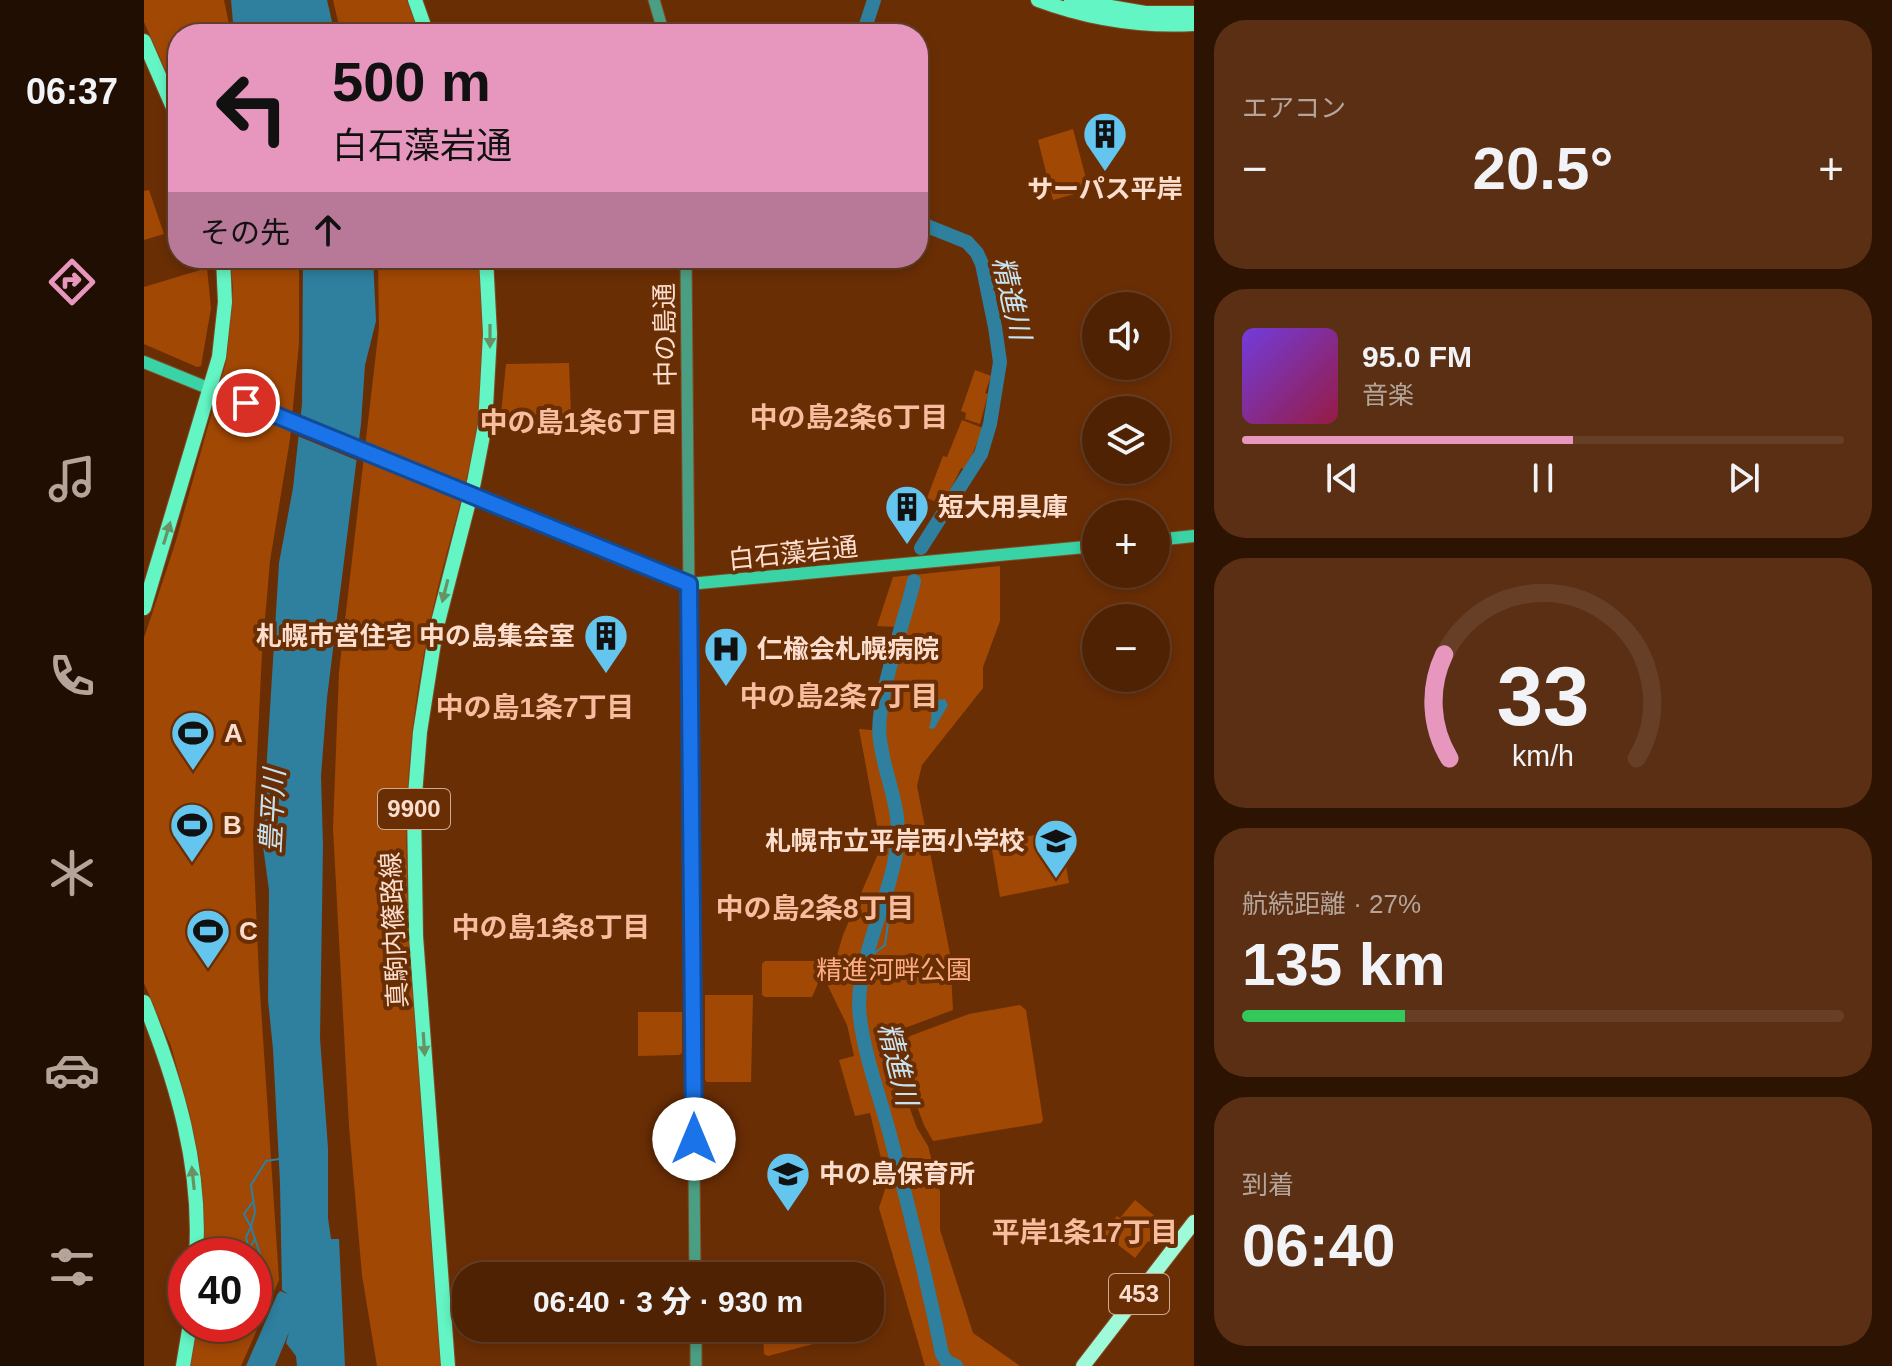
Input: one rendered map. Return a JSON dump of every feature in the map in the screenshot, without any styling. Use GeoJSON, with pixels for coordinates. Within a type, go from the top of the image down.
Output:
{"type":"FeatureCollection","features":[{"type":"Feature","properties":{"kind":"highway","name":"453"},"geometry":{"type":"LineString","coordinates":[[1083,1366],[1194,1222]]}},
{"type":"Feature","properties":{"kind":"main road"},"geometry":{"type":"LineString","coordinates":[[415,0],[423,24]]}},
{"type":"Feature","properties":{"kind":"main road"},"geometry":{"type":"LineString","coordinates":[[1038,0],[1068,11],[1143,25],[1194,24]]}},
{"type":"Feature","properties":{"kind":"main road"},"geometry":{"type":"LineString","coordinates":[[1071,0],[1145,13],[1194,13]]}},
{"type":"Feature","properties":{"kind":"main road"},"geometry":{"type":"LineString","coordinates":[[144,41],[168,96]]}},
{"type":"Feature","properties":{"kind":"main road"},"geometry":{"type":"LineString","coordinates":[[144,608],[215,391],[225,302],[223,268]]}},
{"type":"Feature","properties":{"kind":"main road","name":"真駒内篠路線"},"geometry":{"type":"LineString","coordinates":[[448,1366],[416,924],[414,817],[420,732],[430,663],[466,494],[485,425],[490,315],[487,268]]}},
{"type":"Feature","properties":{"kind":"main road"},"geometry":{"type":"LineString","coordinates":[[144,362],[215,391]]}},
{"type":"Feature","properties":{"kind":"main road","name":"白石藻岩通"},"geometry":{"type":"LineString","coordinates":[[215,391],[689,584],[1082,547]]}},
{"type":"Feature","properties":{"kind":"main road"},"geometry":{"type":"LineString","coordinates":[[1170,539],[1194,536]]}},
{"type":"Feature","properties":{"kind":"main road"},"geometry":{"type":"LineString","coordinates":[[144,1002],[178,1097],[190,1146],[196,1201],[196,1238]]}},
{"type":"Feature","properties":{"kind":"main road"},"geometry":{"type":"LineString","coordinates":[[183,1366],[187,1342]]}},
{"type":"Feature","properties":{"kind":"street"},"geometry":{"type":"LineString","coordinates":[[654,0],[661,24]]}},
{"type":"Feature","properties":{"kind":"street","name":"中の島通"},"geometry":{"type":"LineString","coordinates":[[686,268],[695,1262]]}},
{"type":"Feature","properties":{"kind":"street"},"geometry":{"type":"LineString","coordinates":[[696,1342],[696,1366]]}},
{"type":"Feature","properties":{"kind":"green space"},"geometry":{"type":"Polygon","coordinates":[[[144,0],[224,0],[229,24],[168,24],[168,76],[144,22],[144,0]]]}},
{"type":"Feature","properties":{"kind":"green space"},"geometry":{"type":"Polygon","coordinates":[[[333,0],[407,0],[415,24],[339,24],[333,0]]]}},
{"type":"Feature","properties":{"kind":"green space"},"geometry":{"type":"Polygon","coordinates":[[[1073,129],[1089,190],[1053,200],[1038,140],[1073,129]]]}},
{"type":"Feature","properties":{"kind":"green space"},"geometry":{"type":"Polygon","coordinates":[[[149,190],[164,234],[144,240],[144,191],[149,190]]]}},
{"type":"Feature","properties":{"kind":"green space"},"geometry":{"type":"Polygon","coordinates":[[[207,268],[211,308],[201,366],[197,367],[144,344],[144,287],[207,268]]]}},
{"type":"Feature","properties":{"kind":"green space"},"geometry":{"type":"Polygon","coordinates":[[[231,268],[299,268],[299,343],[290,439],[270,561],[253,839],[279,1280],[272,1296],[272,1238],[202,1238],[199,1176],[190,1115],[171,1046],[144,983],[144,638],[175,544],[226,362],[233,289],[231,268]]]}},
{"type":"Feature","properties":{"kind":"green space"},"geometry":{"type":"Polygon","coordinates":[[[378,268],[480,268],[482,352],[478,421],[425,649],[413,727],[408,790],[409,924],[441,1366],[377,1366],[362,1275],[349,1126],[333,828],[339,672],[379,327],[378,268]]]}},
{"type":"Feature","properties":{"kind":"green space"},"geometry":{"type":"Polygon","coordinates":[[[569,363],[571,413],[568,416],[501,414],[506,364],[569,363]]]}},
{"type":"Feature","properties":{"kind":"green space"},"geometry":{"type":"Polygon","coordinates":[[[975,370],[991,376],[980,424],[965,419],[966,413],[961,411],[975,370]]]}},
{"type":"Feature","properties":{"kind":"green space"},"geometry":{"type":"Polygon","coordinates":[[[962,420],[983,428],[966,470],[961,468],[943,505],[927,498],[943,456],[947,457],[962,420]]]}},
{"type":"Feature","properties":{"kind":"green space","name":"精進河畔公園"},"geometry":{"type":"Polygon","coordinates":[[[1000,566],[1000,621],[983,667],[983,688],[922,765],[917,786],[950,954],[953,1010],[905,1028],[889,1051],[917,1128],[928,1146],[940,1192],[940,1230],[973,1333],[1020,1366],[925,1366],[879,1208],[887,1183],[870,1113],[855,1116],[839,1060],[854,1056],[847,1025],[828,986],[843,935],[881,847],[859,729],[872,730],[885,665],[897,627],[877,626],[893,577],[1000,566]]]}},
{"type":"Feature","properties":{"kind":"green space"},"geometry":{"type":"Polygon","coordinates":[[[1060,831],[1069,883],[1000,897],[992,850],[997,841],[1060,831]]]}},
{"type":"Feature","properties":{"kind":"green space"},"geometry":{"type":"Polygon","coordinates":[[[765,961],[824,961],[826,965],[812,997],[765,997],[762,995],[762,964],[765,961]]]}},
{"type":"Feature","properties":{"kind":"green space"},"geometry":{"type":"Polygon","coordinates":[[[705,995],[753,995],[751,1082],[705,1080],[705,995]]]}},
{"type":"Feature","properties":{"kind":"green space"},"geometry":{"type":"Polygon","coordinates":[[[1020,1005],[1026,1010],[1043,1120],[1041,1123],[933,1141],[896,1051],[910,1036],[969,1014],[1020,1005]]]}},
{"type":"Feature","properties":{"kind":"green space"},"geometry":{"type":"Polygon","coordinates":[[[638,1012],[682,1012],[682,1053],[638,1056],[638,1012]]]}},
{"type":"Feature","properties":{"kind":"green space"},"geometry":{"type":"Polygon","coordinates":[[[1135,1200],[1168,1227],[1154,1245],[1148,1241],[1135,1258],[1103,1233],[1135,1200]]]}},
{"type":"Feature","properties":{"kind":"green space"},"geometry":{"type":"Polygon","coordinates":[[[194,1342],[252,1342],[241,1366],[190,1366],[194,1342]]]}},
{"type":"Feature","properties":{"kind":"green space"},"geometry":{"type":"Polygon","coordinates":[[[764,1342],[817,1342],[768,1356],[764,1354],[764,1342]]]}},
{"type":"Feature","properties":{"kind":"water"},"geometry":{"type":"Polygon","coordinates":[[[231,0],[327,0],[333,24],[233,24],[231,0]]]}},
{"type":"Feature","properties":{"kind":"water","name":"豊平川"},"geometry":{"type":"Polygon","coordinates":[[[303,268],[373,268],[376,321],[365,365],[321,776],[320,1038],[328,1148],[328,1218],[331,1239],[339,1239],[345,1366],[297,1366],[296,1356],[286,1343],[289,1332],[275,1366],[246,1366],[256,1342],[272,1342],[272,1306],[280,1291],[288,1294],[282,1290],[280,1183],[268,1000],[269,890],[262,839],[279,563],[293,488],[302,404],[303,268]]]}},
{"type":"Feature","properties":{"kind":"water"},"geometry":{"type":"Polygon","coordinates":[[[926,692],[937,700],[945,699],[948,705],[934,729],[929,728],[931,714],[926,692]]]}},
{"type":"Feature","properties":{"kind":"pier"},"geometry":{"type":"Polygon","coordinates":[[[297,416],[363,443],[361,462],[295,435],[297,416]]]}},
{"type":"Feature","properties":{"kind":"waterway","name":"精進川"},"geometry":{"type":"LineString","coordinates":[[866,24],[874,0]]}},
{"type":"Feature","properties":{"kind":"waterway","name":"精進川"},"geometry":{"type":"LineString","coordinates":[[921,548],[981,454],[990,424],[1000,362],[982,264],[977,253],[967,242],[928,226]]}},
{"type":"Feature","properties":{"kind":"waterway","name":"精進川"},"geometry":{"type":"LineString","coordinates":[[914,581],[891,662],[879,724],[898,826],[895,859],[866,960],[859,1000],[869,1063],[911,1217],[942,1354],[947,1362],[956,1366]]}},
{"type":"Feature","properties":{"kind":"waterway"},"geometry":{"type":"LineString","coordinates":[[867,959],[885,945],[888,923],[883,903]]}},
{"type":"Feature","properties":{"kind":"waterway"},"geometry":{"type":"LineString","coordinates":[[255,1238],[251,1227],[255,1212],[251,1185],[266,1161],[279,1159]]}},
{"type":"Feature","properties":{"kind":"waterway"},"geometry":{"type":"LineString","coordinates":[[246,1238],[251,1227],[244,1214],[252,1203]]}},
{"type":"Feature","properties":{"kind":"place","name":"サーパス平岸"},"geometry":{"type":"Point","coordinates":[1105,173]}},
{"type":"Feature","properties":{"kind":"place","name":"短大用具庫"},"geometry":{"type":"Point","coordinates":[907,546]}},
{"type":"Feature","properties":{"kind":"place","name":"札幌市営住宅 中の島集会室"},"geometry":{"type":"Point","coordinates":[606,675]}},
{"type":"Feature","properties":{"kind":"place","name":"仁楡会札幌病院"},"geometry":{"type":"Point","coordinates":[726,688]}},
{"type":"Feature","properties":{"kind":"place","name":"A"},"geometry":{"type":"Point","coordinates":[193,772]}},
{"type":"Feature","properties":{"kind":"place","name":"B"},"geometry":{"type":"Point","coordinates":[192,864]}},
{"type":"Feature","properties":{"kind":"place","name":"札幌市立平岸西小学校"},"geometry":{"type":"Point","coordinates":[1056,880]}},
{"type":"Feature","properties":{"kind":"place","name":"C"},"geometry":{"type":"Point","coordinates":[208,970]}},
{"type":"Feature","properties":{"kind":"place","name":"中の島保育所"},"geometry":{"type":"Point","coordinates":[788,1213]}},
{"type":"Feature","properties":{"kind":"district","name":"中の島2条6丁目"},"geometry":{"type":"Point","coordinates":[849,417]}},
{"type":"Feature","properties":{"kind":"district","name":"中の島1条6丁目"},"geometry":{"type":"Point","coordinates":[579,422]}},
{"type":"Feature","properties":{"kind":"district","name":"中の島2条7丁目"},"geometry":{"type":"Point","coordinates":[839,696]}},
{"type":"Feature","properties":{"kind":"district","name":"中の島1条7丁目"},"geometry":{"type":"Point","coordinates":[535,707]}},
{"type":"Feature","properties":{"kind":"district","name":"中の島2条8丁目"},"geometry":{"type":"Point","coordinates":[815,908]}},
{"type":"Feature","properties":{"kind":"district","name":"中の島1条8丁目"},"geometry":{"type":"Point","coordinates":[551,927]}},
{"type":"Feature","properties":{"kind":"district","name":"平岸1条17丁目"},"geometry":{"type":"Point","coordinates":[1085,1232]}},
{"type":"Feature","properties":{"kind":"route"},"geometry":{"type":"LineString","coordinates":[[246,403],[689,584],[694,1139]]}}]}
